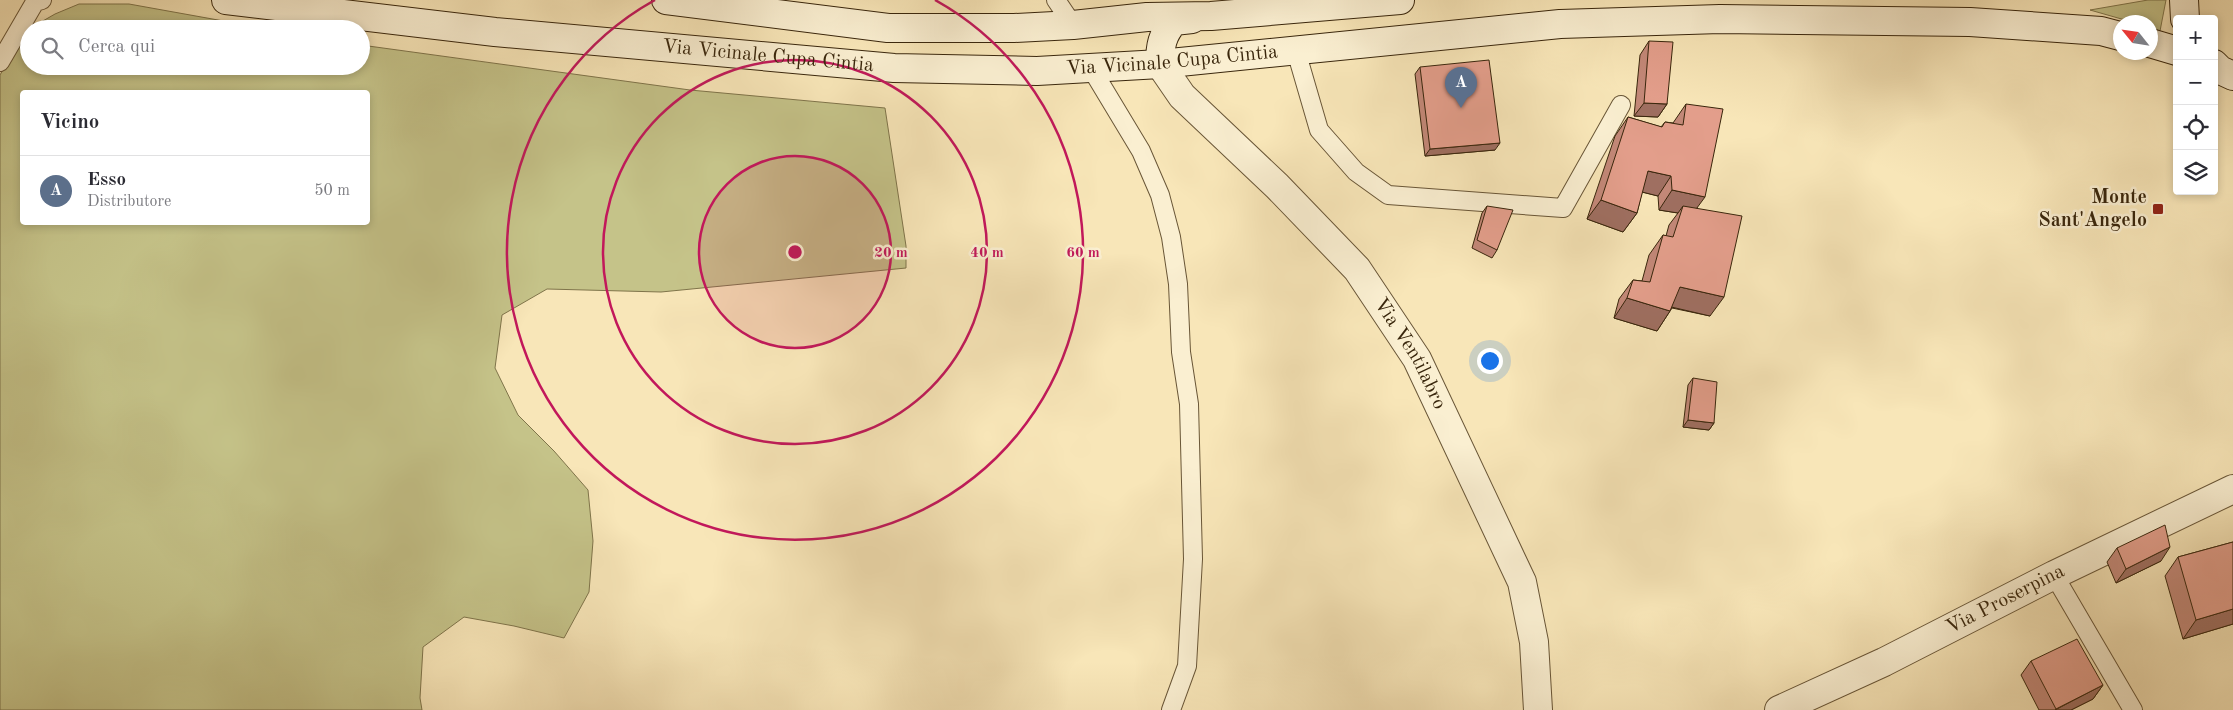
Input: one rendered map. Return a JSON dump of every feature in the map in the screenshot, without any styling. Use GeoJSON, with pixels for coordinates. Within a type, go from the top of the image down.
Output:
{"type":"FeatureCollection","features":[{"type":"Feature","properties":{"kind":"main road","name":"Via Vicinale Cupa Cintia"},"geometry":{"type":"LineString","coordinates":[[226,0],[495,32],[894,68],[1037,71],[1160,64],[1560,24],[1720,20],[1970,22],[2101,31],[2113,34]]}},
{"type":"Feature","properties":{"kind":"main road","name":"Via Vicinale Cupa Cintia"},"geometry":{"type":"LineString","coordinates":[[666,0],[888,28],[1014,28],[1073,25],[1147,17],[1211,16],[1400,0]]}},
{"type":"Feature","properties":{"kind":"main road"},"geometry":{"type":"LineString","coordinates":[[2184,0],[2185,15]]}},
{"type":"Feature","properties":{"kind":"main road"},"geometry":{"type":"LineString","coordinates":[[1160,64],[1160,44],[1165,32],[1174,21],[1211,16]]}},
{"type":"Feature","properties":{"kind":"main road"},"geometry":{"type":"LineString","coordinates":[[2158,45],[2173,50]]}},
{"type":"Feature","properties":{"kind":"main road","name":"Via Ventilabro"},"geometry":{"type":"LineString","coordinates":[[1160,64],[1182,96],[1278,186],[1357,269],[1417,359],[1522,582],[1534,642],[1538,710]]}},
{"type":"Feature","properties":{"kind":"main road","name":"Via Proserpina"},"geometry":{"type":"LineString","coordinates":[[1779,710],[1884,662],[2054,575],[2233,489]]}},
{"type":"Feature","properties":{"kind":"lane"},"geometry":{"type":"LineString","coordinates":[[24,20],[35,2],[42,0]]}},
{"type":"Feature","properties":{"kind":"lane"},"geometry":{"type":"LineString","coordinates":[[1056,0],[1073,25]]}},
{"type":"Feature","properties":{"kind":"lane"},"geometry":{"type":"LineString","coordinates":[[0,62],[20,28]]}},
{"type":"Feature","properties":{"kind":"lane"},"geometry":{"type":"LineString","coordinates":[[1296,51],[1318,130],[1356,172],[1388,195],[1563,208],[1621,105]]}},
{"type":"Feature","properties":{"kind":"lane"},"geometry":{"type":"LineString","coordinates":[[1091,68],[1141,151],[1160,195],[1171,238],[1178,284],[1182,352],[1189,404],[1193,559],[1186,666],[1171,710]]}},
{"type":"Feature","properties":{"kind":"lane"},"geometry":{"type":"LineString","coordinates":[[2054,575],[2133,710]]}},
{"type":"Feature","properties":{"kind":"shaded area"},"geometry":{"type":"Polygon","coordinates":[[[2148,0],[2166,0],[2160,31],[2158,30],[2158,15],[2113,15],[2113,17],[2090,10],[2148,0]]]}},
{"type":"Feature","properties":{"kind":"shaded area"},"geometry":{"type":"Polygon","coordinates":[[[79,4],[129,4],[218,20],[45,20],[79,4]]]}},
{"type":"Feature","properties":{"kind":"shaded area"},"geometry":{"type":"Polygon","coordinates":[[[20,40],[20,75],[370,75],[370,46],[690,90],[885,108],[906,246],[906,268],[661,292],[547,289],[502,315],[495,368],[518,415],[554,451],[588,490],[593,541],[589,592],[564,638],[464,617],[423,647],[420,698],[422,710],[0,710],[0,75],[20,40]]]}},
{"type":"Feature","properties":{"kind":"building"},"geometry":{"type":"Polygon","coordinates":[[[1649,41],[1673,42],[1667,104],[1644,103],[1649,41]]]}},
{"type":"Feature","properties":{"kind":"building"},"geometry":{"type":"Polygon","coordinates":[[[1489,60],[1500,143],[1430,149],[1420,67],[1489,60]]]}},
{"type":"Feature","properties":{"kind":"building"},"geometry":{"type":"Polygon","coordinates":[[[1686,104],[1723,109],[1705,197],[1672,190],[1671,176],[1648,171],[1637,213],[1601,200],[1628,117],[1662,127],[1665,122],[1683,125],[1686,104]]]}},
{"type":"Feature","properties":{"kind":"building"},"geometry":{"type":"Polygon","coordinates":[[[1487,206],[1513,210],[1497,250],[1477,240],[1487,206]]]}},
{"type":"Feature","properties":{"kind":"building"},"geometry":{"type":"Polygon","coordinates":[[[1683,206],[1742,216],[1724,297],[1680,287],[1670,311],[1627,298],[1633,280],[1650,282],[1663,235],[1673,237],[1683,206]]]}},
{"type":"Feature","properties":{"kind":"building"},"geometry":{"type":"Polygon","coordinates":[[[1693,378],[1717,382],[1714,423],[1688,420],[1693,378]]]}},
{"type":"Feature","properties":{"kind":"building"},"geometry":{"type":"Polygon","coordinates":[[[2165,525],[2170,547],[2126,569],[2117,548],[2165,525]]]}},
{"type":"Feature","properties":{"kind":"building"},"geometry":{"type":"Polygon","coordinates":[[[2233,542],[2233,609],[2196,620],[2178,557],[2233,542]]]}},
{"type":"Feature","properties":{"kind":"building"},"geometry":{"type":"Polygon","coordinates":[[[2077,639],[2103,685],[2056,709],[2031,661],[2077,639]]]}},
{"type":"Feature","properties":{"kind":"place","name":"Esso"},"geometry":{"type":"Point","coordinates":[1461,108]}},
{"type":"Feature","properties":{"kind":"place","name":"Monte Sant'Angelo"},"geometry":{"type":"Point","coordinates":[2158,209]}}]}
